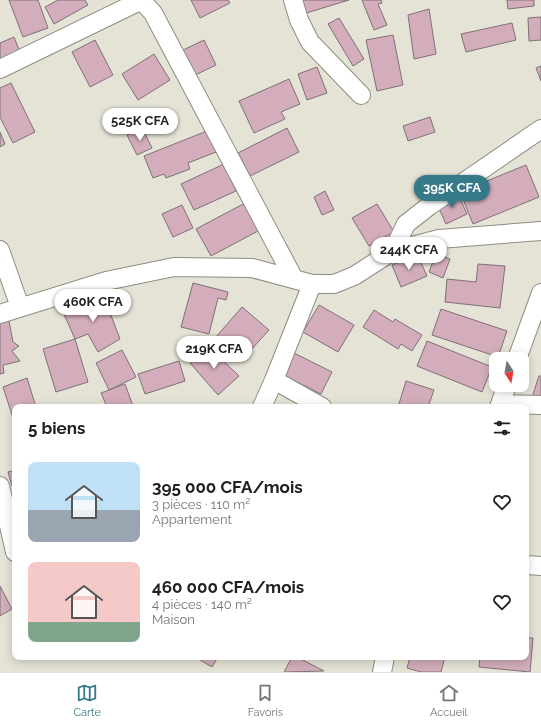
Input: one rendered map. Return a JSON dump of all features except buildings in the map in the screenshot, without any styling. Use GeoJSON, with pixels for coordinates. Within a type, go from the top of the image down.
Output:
{"type":"FeatureCollection","features":[{"type":"Feature","properties":{"kind":"street"},"geometry":{"type":"LineString","coordinates":[[0,69],[141,0],[153,13],[294,279]]}},
{"type":"Feature","properties":{"kind":"street"},"geometry":{"type":"LineString","coordinates":[[293,0],[298,20],[310,42],[360,95]]}},
{"type":"Feature","properties":{"kind":"street"},"geometry":{"type":"LineString","coordinates":[[393,251],[406,224],[429,206],[541,129]]}},
{"type":"Feature","properties":{"kind":"street"},"geometry":{"type":"LineString","coordinates":[[0,314],[106,281],[174,267],[252,268],[312,284],[334,284],[354,276],[393,251],[439,239],[541,231]]}},
{"type":"Feature","properties":{"kind":"street"},"geometry":{"type":"LineString","coordinates":[[0,250],[20,307]]}},
{"type":"Feature","properties":{"kind":"street"},"geometry":{"type":"LineString","coordinates":[[263,404],[312,284]]}},
{"type":"Feature","properties":{"kind":"street"},"geometry":{"type":"LineString","coordinates":[[519,352],[541,293]]}},
{"type":"Feature","properties":{"kind":"street"},"geometry":{"type":"LineString","coordinates":[[274,380],[317,404]]}},
{"type":"Feature","properties":{"kind":"street"},"geometry":{"type":"LineString","coordinates":[[499,404],[504,392]]}},
{"type":"Feature","properties":{"kind":"street"},"geometry":{"type":"LineString","coordinates":[[529,405],[541,405]]}},
{"type":"Feature","properties":{"kind":"street"},"geometry":{"type":"LineString","coordinates":[[0,486],[12,539]]}},
{"type":"Feature","properties":{"kind":"street"},"geometry":{"type":"LineString","coordinates":[[529,565],[541,566]]}},
{"type":"Feature","properties":{"kind":"street"},"geometry":{"type":"LineString","coordinates":[[382,672],[384,660]]}}]}
